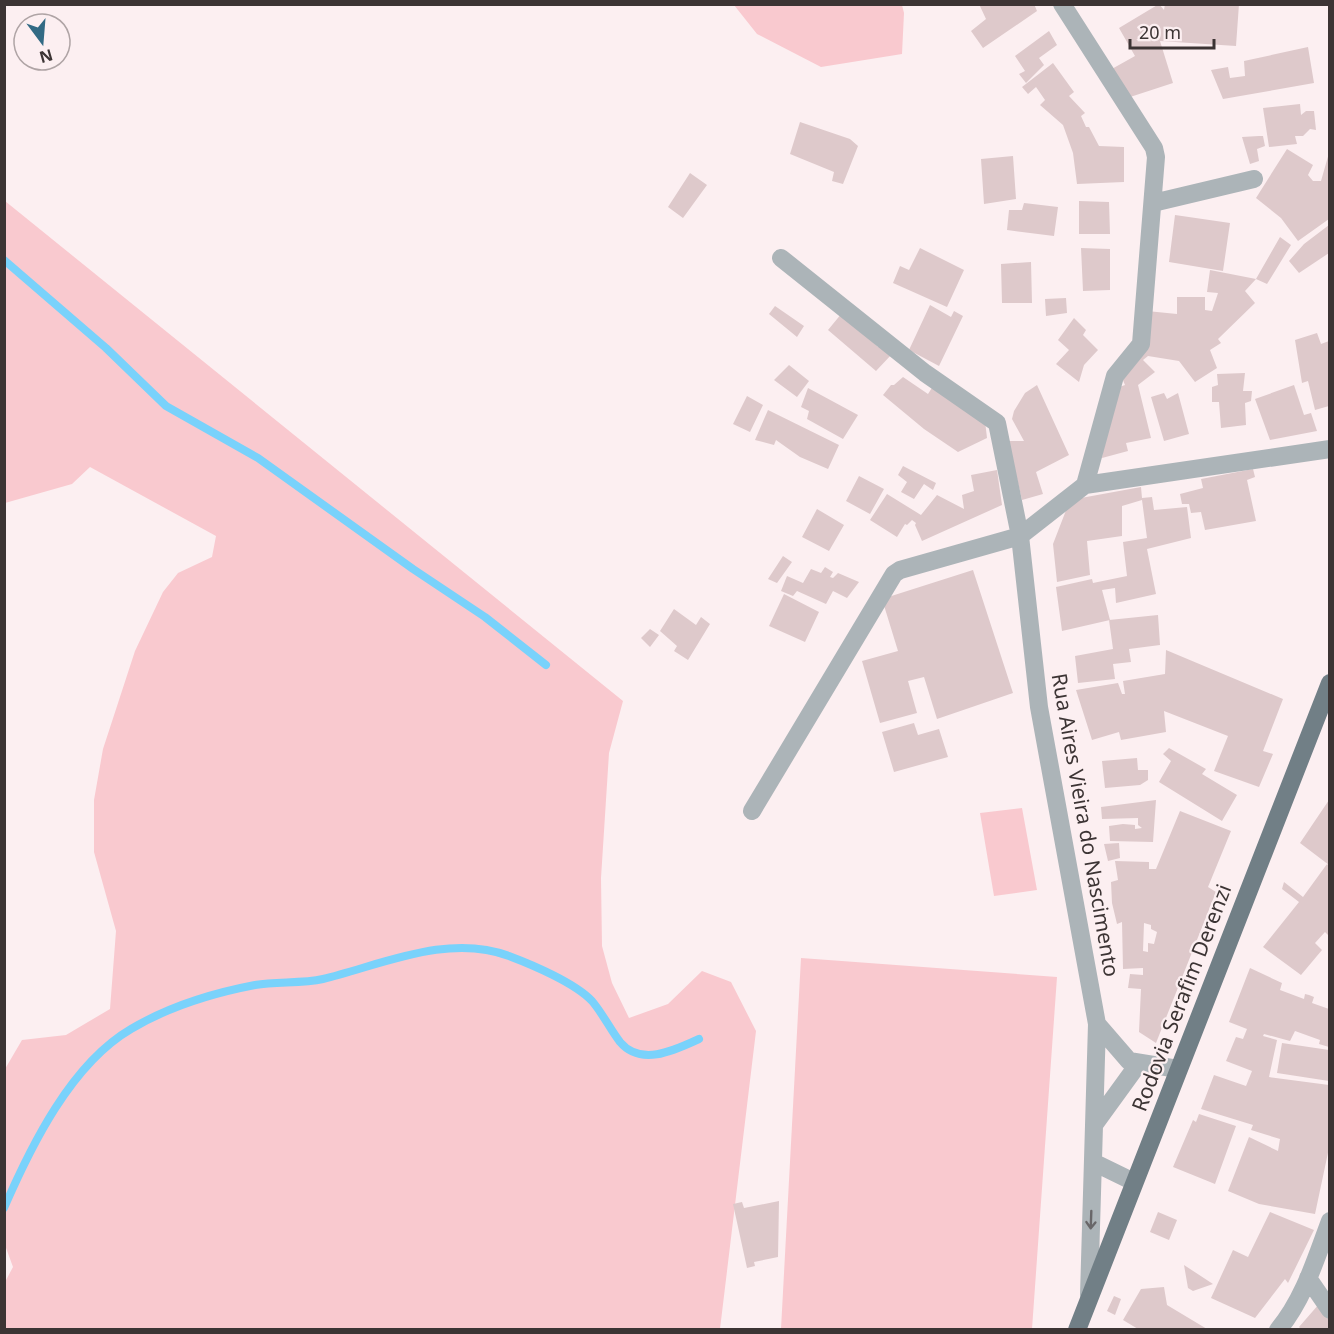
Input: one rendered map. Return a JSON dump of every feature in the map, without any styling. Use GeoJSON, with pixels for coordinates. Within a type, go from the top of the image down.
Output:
{"type":"FeatureCollection","features":[{"type":"Feature","properties":{"kind":"main road","name":"Rodovia Serafim Derenzi"},"geometry":{"type":"LineString","coordinates":[[1077,1329],[1329,683]]}},
{"type":"Feature","properties":{"kind":"street"},"geometry":{"type":"LineString","coordinates":[[1062,4],[1154,148],[1156,157],[1141,344],[1115,376],[1085,485]]}},
{"type":"Feature","properties":{"kind":"street"},"geometry":{"type":"LineString","coordinates":[[1153,203],[1254,179]]}},
{"type":"Feature","properties":{"kind":"street","name":"Rua Aires Vieira do Nascimento"},"geometry":{"type":"LineString","coordinates":[[781,258],[925,373],[998,423],[1020,536],[1039,707],[1097,1024],[1089,1295]]}},
{"type":"Feature","properties":{"kind":"street"},"geometry":{"type":"LineString","coordinates":[[752,811],[894,574],[900,570],[1020,536],[1085,485],[1329,449]]}},
{"type":"Feature","properties":{"kind":"street"},"geometry":{"type":"LineString","coordinates":[[1097,1024],[1129,1061],[1178,1069]]}},
{"type":"Feature","properties":{"kind":"street"},"geometry":{"type":"LineString","coordinates":[[1094,1125],[1139,1063]]}},
{"type":"Feature","properties":{"kind":"street"},"geometry":{"type":"LineString","coordinates":[[1093,1162],[1134,1182]]}},
{"type":"Feature","properties":{"kind":"street"},"geometry":{"type":"LineString","coordinates":[[1278,1329],[1290,1315],[1308,1278],[1329,1221]]}},
{"type":"Feature","properties":{"kind":"street"},"geometry":{"type":"LineString","coordinates":[[1308,1278],[1329,1311]]}},
{"type":"Feature","properties":{"kind":"shaded area"},"geometry":{"type":"Polygon","coordinates":[[[734,5],[902,5],[904,13],[902,54],[821,67],[757,34],[734,5]]]}},
{"type":"Feature","properties":{"kind":"shaded area"},"geometry":{"type":"Polygon","coordinates":[[[5,201],[623,701],[609,753],[601,878],[602,946],[612,983],[629,1018],[668,1004],[702,971],[731,982],[756,1031],[720,1329],[5,1329],[5,1282],[13,1267],[5,1245],[5,1069],[22,1040],[66,1035],[110,1009],[116,931],[94,852],[94,800],[103,749],[135,651],[163,592],[178,573],[212,557],[216,536],[90,467],[72,484],[5,503],[5,201]]]}},
{"type":"Feature","properties":{"kind":"shaded area"},"geometry":{"type":"Polygon","coordinates":[[[1022,808],[1037,890],[994,896],[980,813],[1022,808]]]}},
{"type":"Feature","properties":{"kind":"shaded area"},"geometry":{"type":"Polygon","coordinates":[[[801,958],[1057,977],[1032,1329],[781,1329],[801,958]]]}},
{"type":"Feature","properties":{"kind":"building"},"geometry":{"type":"Polygon","coordinates":[[[979,4],[1034,4],[1037,11],[983,48],[971,31],[986,19],[979,4]]]}},
{"type":"Feature","properties":{"kind":"building"},"geometry":{"type":"Polygon","coordinates":[[[1159,4],[1164,10],[1165,4],[1239,4],[1236,46],[1160,41],[1173,83],[1124,99],[1110,70],[1135,56],[1119,28],[1159,4]]]}},
{"type":"Feature","properties":{"kind":"building"},"geometry":{"type":"Polygon","coordinates":[[[1049,31],[1057,45],[1039,58],[1044,65],[1026,83],[1019,74],[1025,71],[1015,56],[1049,31]]]}},
{"type":"Feature","properties":{"kind":"building"},"geometry":{"type":"Polygon","coordinates":[[[1308,47],[1314,83],[1223,99],[1211,70],[1228,67],[1230,78],[1245,76],[1244,61],[1308,47]]]}},
{"type":"Feature","properties":{"kind":"building"},"geometry":{"type":"Polygon","coordinates":[[[1053,63],[1074,92],[1069,96],[1085,113],[1081,116],[1099,146],[1124,147],[1124,182],[1077,184],[1073,153],[1063,125],[1040,105],[1045,100],[1036,87],[1028,94],[1022,87],[1053,63]]]}},
{"type":"Feature","properties":{"kind":"building"},"geometry":{"type":"Polygon","coordinates":[[[1300,104],[1301,115],[1306,111],[1314,111],[1316,130],[1310,129],[1303,136],[1295,136],[1297,144],[1269,147],[1263,108],[1300,104]]]}},
{"type":"Feature","properties":{"kind":"building"},"geometry":{"type":"Polygon","coordinates":[[[800,122],[850,139],[858,146],[843,184],[832,181],[834,172],[790,154],[800,122]]]}},
{"type":"Feature","properties":{"kind":"building"},"geometry":{"type":"Polygon","coordinates":[[[1263,136],[1265,146],[1257,149],[1259,161],[1250,164],[1242,137],[1263,136]]]}},
{"type":"Feature","properties":{"kind":"building"},"geometry":{"type":"Polygon","coordinates":[[[1287,149],[1313,165],[1308,175],[1313,181],[1321,181],[1329,153],[1329,219],[1298,241],[1281,218],[1256,198],[1287,149]]]}},
{"type":"Feature","properties":{"kind":"building"},"geometry":{"type":"Polygon","coordinates":[[[1013,156],[1016,199],[984,204],[981,159],[1013,156]]]}},
{"type":"Feature","properties":{"kind":"building"},"geometry":{"type":"Polygon","coordinates":[[[690,173],[707,185],[683,218],[668,207],[690,173]]]}},
{"type":"Feature","properties":{"kind":"building"},"geometry":{"type":"Polygon","coordinates":[[[1079,201],[1109,202],[1110,234],[1079,234],[1079,201]]]}},
{"type":"Feature","properties":{"kind":"building"},"geometry":{"type":"Polygon","coordinates":[[[1024,203],[1058,207],[1054,236],[1007,230],[1009,210],[1022,210],[1024,203]]]}},
{"type":"Feature","properties":{"kind":"building"},"geometry":{"type":"Polygon","coordinates":[[[1175,215],[1230,223],[1223,271],[1169,262],[1175,215]]]}},
{"type":"Feature","properties":{"kind":"building"},"geometry":{"type":"Polygon","coordinates":[[[1329,225],[1329,253],[1299,273],[1289,261],[1304,244],[1329,225]]]}},
{"type":"Feature","properties":{"kind":"building"},"geometry":{"type":"Polygon","coordinates":[[[1280,237],[1291,245],[1267,284],[1256,279],[1280,237]]]}},
{"type":"Feature","properties":{"kind":"building"},"geometry":{"type":"Polygon","coordinates":[[[920,248],[964,270],[947,307],[893,283],[900,266],[909,270],[920,248]]]}},
{"type":"Feature","properties":{"kind":"building"},"geometry":{"type":"Polygon","coordinates":[[[1081,248],[1110,249],[1110,290],[1083,291],[1081,248]]]}},
{"type":"Feature","properties":{"kind":"building"},"geometry":{"type":"Polygon","coordinates":[[[1031,262],[1032,303],[1002,303],[1001,264],[1031,262]]]}},
{"type":"Feature","properties":{"kind":"building"},"geometry":{"type":"Polygon","coordinates":[[[1210,270],[1256,279],[1245,291],[1255,303],[1218,339],[1221,343],[1210,350],[1217,368],[1195,382],[1179,361],[1148,356],[1143,360],[1155,372],[1138,385],[1151,438],[1126,443],[1128,451],[1102,458],[1108,391],[1125,385],[1119,371],[1147,311],[1177,314],[1177,297],[1205,297],[1205,310],[1212,311],[1218,293],[1207,292],[1210,270]]]}},
{"type":"Feature","properties":{"kind":"building"},"geometry":{"type":"Polygon","coordinates":[[[1066,298],[1067,313],[1046,316],[1045,299],[1066,298]]]}},
{"type":"Feature","properties":{"kind":"building"},"geometry":{"type":"Polygon","coordinates":[[[930,305],[951,317],[954,311],[963,316],[939,366],[909,350],[930,305]]]}},
{"type":"Feature","properties":{"kind":"building"},"geometry":{"type":"Polygon","coordinates":[[[775,306],[804,326],[797,337],[769,314],[775,306]]]}},
{"type":"Feature","properties":{"kind":"building"},"geometry":{"type":"Polygon","coordinates":[[[842,313],[878,347],[881,344],[892,354],[876,371],[828,330],[842,313]]]}},
{"type":"Feature","properties":{"kind":"building"},"geometry":{"type":"Polygon","coordinates":[[[1074,318],[1086,330],[1083,335],[1098,350],[1084,365],[1079,382],[1056,364],[1069,350],[1058,340],[1074,318]]]}},
{"type":"Feature","properties":{"kind":"building"},"geometry":{"type":"Polygon","coordinates":[[[1317,333],[1321,344],[1329,341],[1329,406],[1315,410],[1308,381],[1302,383],[1295,340],[1317,333]]]}},
{"type":"Feature","properties":{"kind":"building"},"geometry":{"type":"Polygon","coordinates":[[[789,365],[809,381],[797,397],[774,380],[789,365]]]}},
{"type":"Feature","properties":{"kind":"building"},"geometry":{"type":"Polygon","coordinates":[[[1245,373],[1243,391],[1252,391],[1251,401],[1245,403],[1246,425],[1221,428],[1219,402],[1212,402],[1212,387],[1218,385],[1217,374],[1245,373]]]}},
{"type":"Feature","properties":{"kind":"building"},"geometry":{"type":"Polygon","coordinates":[[[903,377],[928,394],[935,383],[985,421],[987,438],[958,452],[924,429],[883,395],[891,385],[903,377]]]}},
{"type":"Feature","properties":{"kind":"building"},"geometry":{"type":"Polygon","coordinates":[[[1037,385],[1069,455],[1036,472],[1043,494],[1022,500],[1008,441],[1024,441],[1012,419],[1025,393],[1037,385]]]}},
{"type":"Feature","properties":{"kind":"building"},"geometry":{"type":"Polygon","coordinates":[[[1294,385],[1304,415],[1311,413],[1317,431],[1270,440],[1255,399],[1294,385]]]}},
{"type":"Feature","properties":{"kind":"building"},"geometry":{"type":"Polygon","coordinates":[[[808,388],[858,415],[843,439],[807,419],[809,411],[801,407],[808,388]]]}},
{"type":"Feature","properties":{"kind":"building"},"geometry":{"type":"Polygon","coordinates":[[[1164,393],[1167,399],[1178,393],[1189,434],[1164,441],[1151,397],[1164,393]]]}},
{"type":"Feature","properties":{"kind":"building"},"geometry":{"type":"Polygon","coordinates":[[[747,396],[763,405],[750,432],[733,424],[747,396]]]}},
{"type":"Feature","properties":{"kind":"building"},"geometry":{"type":"Polygon","coordinates":[[[768,410],[839,445],[828,469],[800,457],[776,440],[774,445],[755,440],[768,410]]]}},
{"type":"Feature","properties":{"kind":"building"},"geometry":{"type":"Polygon","coordinates":[[[903,466],[936,483],[933,490],[924,484],[914,499],[901,492],[907,482],[898,475],[903,466]]]}},
{"type":"Feature","properties":{"kind":"building"},"geometry":{"type":"Polygon","coordinates":[[[1253,469],[1255,477],[1247,480],[1256,521],[1205,530],[1201,512],[1191,513],[1189,504],[1182,504],[1180,494],[1203,488],[1201,479],[1253,469]]]}},
{"type":"Feature","properties":{"kind":"building"},"geometry":{"type":"Polygon","coordinates":[[[997,470],[1002,505],[922,541],[916,523],[912,520],[907,525],[905,524],[897,537],[870,520],[887,494],[921,515],[937,495],[964,509],[962,495],[974,491],[971,475],[997,470]]]}},
{"type":"Feature","properties":{"kind":"building"},"geometry":{"type":"Polygon","coordinates":[[[859,476],[884,489],[870,514],[846,501],[859,476]]]}},
{"type":"Feature","properties":{"kind":"building"},"geometry":{"type":"Polygon","coordinates":[[[1141,487],[1142,498],[1152,497],[1154,510],[1187,507],[1191,538],[1147,549],[1156,594],[1116,603],[1115,588],[1102,590],[1110,620],[1062,631],[1056,587],[1092,579],[1093,583],[1127,576],[1123,542],[1147,538],[1142,500],[1122,506],[1122,536],[1087,541],[1090,575],[1057,582],[1053,544],[1070,500],[1141,487]]]}},
{"type":"Feature","properties":{"kind":"building"},"geometry":{"type":"Polygon","coordinates":[[[817,509],[844,525],[829,551],[802,537],[817,509]]]}},
{"type":"Feature","properties":{"kind":"building"},"geometry":{"type":"Polygon","coordinates":[[[783,556],[792,562],[777,583],[768,579],[783,556]]]}},
{"type":"Feature","properties":{"kind":"building"},"geometry":{"type":"Polygon","coordinates":[[[825,567],[833,572],[830,577],[833,578],[838,573],[859,582],[847,598],[833,591],[826,604],[797,591],[793,596],[781,591],[787,576],[803,583],[811,569],[821,573],[825,567]]]}},
{"type":"Feature","properties":{"kind":"building"},"geometry":{"type":"Polygon","coordinates":[[[973,570],[1013,693],[937,719],[924,677],[908,681],[917,713],[880,723],[862,661],[898,651],[882,599],[973,570]]]}},
{"type":"Feature","properties":{"kind":"building"},"geometry":{"type":"Polygon","coordinates":[[[784,594],[819,612],[805,642],[769,626],[784,594]]]}},
{"type":"Feature","properties":{"kind":"building"},"geometry":{"type":"Polygon","coordinates":[[[674,609],[696,625],[701,617],[710,624],[688,660],[674,651],[677,646],[660,631],[674,609]]]}},
{"type":"Feature","properties":{"kind":"building"},"geometry":{"type":"Polygon","coordinates":[[[1158,615],[1160,645],[1129,649],[1131,662],[1113,664],[1115,679],[1078,683],[1075,656],[1113,649],[1109,620],[1158,615]]]}},
{"type":"Feature","properties":{"kind":"building"},"geometry":{"type":"Polygon","coordinates":[[[650,629],[659,635],[650,647],[641,638],[650,629]]]}},
{"type":"Feature","properties":{"kind":"building"},"geometry":{"type":"Polygon","coordinates":[[[1166,650],[1283,699],[1263,751],[1273,754],[1259,787],[1214,771],[1228,736],[1164,711],[1166,732],[1121,740],[1119,732],[1092,740],[1076,690],[1118,683],[1122,694],[1125,694],[1123,681],[1165,674],[1166,650]]]}},
{"type":"Feature","properties":{"kind":"building"},"geometry":{"type":"Polygon","coordinates":[[[914,723],[918,735],[939,729],[948,757],[894,772],[882,732],[914,723]]]}},
{"type":"Feature","properties":{"kind":"building"},"geometry":{"type":"Polygon","coordinates":[[[1169,748],[1206,769],[1202,774],[1237,795],[1222,821],[1159,782],[1171,761],[1163,754],[1169,748]]]}},
{"type":"Feature","properties":{"kind":"building"},"geometry":{"type":"Polygon","coordinates":[[[1137,758],[1138,770],[1148,770],[1148,780],[1140,785],[1105,788],[1102,761],[1137,758]]]}},
{"type":"Feature","properties":{"kind":"building"},"geometry":{"type":"Polygon","coordinates":[[[1156,800],[1153,842],[1110,841],[1109,826],[1123,824],[1135,825],[1135,829],[1142,828],[1138,825],[1138,818],[1102,819],[1101,807],[1156,800]]]}},
{"type":"Feature","properties":{"kind":"building"},"geometry":{"type":"Polygon","coordinates":[[[1329,800],[1329,865],[1300,843],[1329,800]]]}},
{"type":"Feature","properties":{"kind":"building"},"geometry":{"type":"Polygon","coordinates":[[[1180,811],[1231,831],[1208,887],[1216,892],[1156,1043],[1139,1032],[1141,989],[1128,988],[1130,974],[1143,975],[1143,968],[1123,969],[1122,922],[1117,924],[1112,903],[1111,882],[1118,880],[1115,861],[1149,862],[1149,869],[1156,869],[1180,811]],[[1144,923],[1143,951],[1148,952],[1148,943],[1154,944],[1157,932],[1151,929],[1151,925],[1144,923]]]}},
{"type":"Feature","properties":{"kind":"building"},"geometry":{"type":"Polygon","coordinates":[[[1119,843],[1120,858],[1108,861],[1104,844],[1119,843]]]}},
{"type":"Feature","properties":{"kind":"building"},"geometry":{"type":"Polygon","coordinates":[[[1327,864],[1329,866],[1329,936],[1325,932],[1315,943],[1322,950],[1301,975],[1263,947],[1299,902],[1282,889],[1284,882],[1303,897],[1327,864]]]}},
{"type":"Feature","properties":{"kind":"building"},"geometry":{"type":"Polygon","coordinates":[[[1250,968],[1282,983],[1280,990],[1304,999],[1305,994],[1309,995],[1314,997],[1312,1003],[1329,1009],[1329,1047],[1319,1044],[1320,1040],[1295,1031],[1290,1041],[1264,1034],[1263,1036],[1277,1040],[1269,1077],[1329,1085],[1329,1148],[1315,1214],[1259,1204],[1228,1191],[1249,1137],[1278,1151],[1280,1139],[1251,1130],[1253,1125],[1201,1109],[1214,1075],[1246,1086],[1252,1071],[1226,1061],[1236,1037],[1243,1039],[1247,1029],[1229,1022],[1250,968]]]}},
{"type":"Feature","properties":{"kind":"building"},"geometry":{"type":"Polygon","coordinates":[[[1282,1043],[1329,1050],[1329,1081],[1277,1073],[1282,1043]]]}},
{"type":"Feature","properties":{"kind":"building"},"geometry":{"type":"Polygon","coordinates":[[[1199,1114],[1236,1126],[1215,1184],[1173,1167],[1193,1120],[1196,1122],[1199,1114]]]}},
{"type":"Feature","properties":{"kind":"building"},"geometry":{"type":"Polygon","coordinates":[[[779,1201],[778,1257],[754,1262],[755,1266],[747,1268],[733,1204],[742,1202],[744,1208],[779,1201]]]}},
{"type":"Feature","properties":{"kind":"building"},"geometry":{"type":"Polygon","coordinates":[[[1158,1212],[1177,1220],[1169,1240],[1150,1232],[1158,1212]]]}},
{"type":"Feature","properties":{"kind":"building"},"geometry":{"type":"Polygon","coordinates":[[[1270,1212],[1314,1230],[1288,1283],[1285,1279],[1255,1318],[1211,1298],[1233,1250],[1248,1257],[1270,1212]]]}},
{"type":"Feature","properties":{"kind":"building"},"geometry":{"type":"Polygon","coordinates":[[[1184,1265],[1213,1284],[1193,1291],[1188,1288],[1184,1265]]]}},
{"type":"Feature","properties":{"kind":"building"},"geometry":{"type":"Polygon","coordinates":[[[1164,1287],[1167,1305],[1207,1329],[1138,1329],[1123,1320],[1141,1289],[1164,1287]]]}},
{"type":"Feature","properties":{"kind":"building"},"geometry":{"type":"Polygon","coordinates":[[[1114,1296],[1121,1299],[1115,1315],[1107,1311],[1114,1296]]]}},
{"type":"Feature","properties":{"kind":"building"},"geometry":{"type":"Polygon","coordinates":[[[1319,1304],[1329,1316],[1329,1329],[1301,1329],[1299,1327],[1319,1304]]]}},
{"type":"Feature","properties":{"kind":"waterway"},"geometry":{"type":"LineString","coordinates":[[4,260],[106,348],[166,406],[258,458],[413,569],[485,617],[546,665]]}},
{"type":"Feature","properties":{"kind":"waterway"},"geometry":{"type":"LineString","coordinates":[[4,1208],[40,1133],[55,1108],[90,1063],[109,1044],[145,1021],[175,1008],[239,988],[323,979],[439,949],[486,950],[530,964],[585,994],[628,1050],[638,1054],[658,1054],[699,1039]]}}]}
